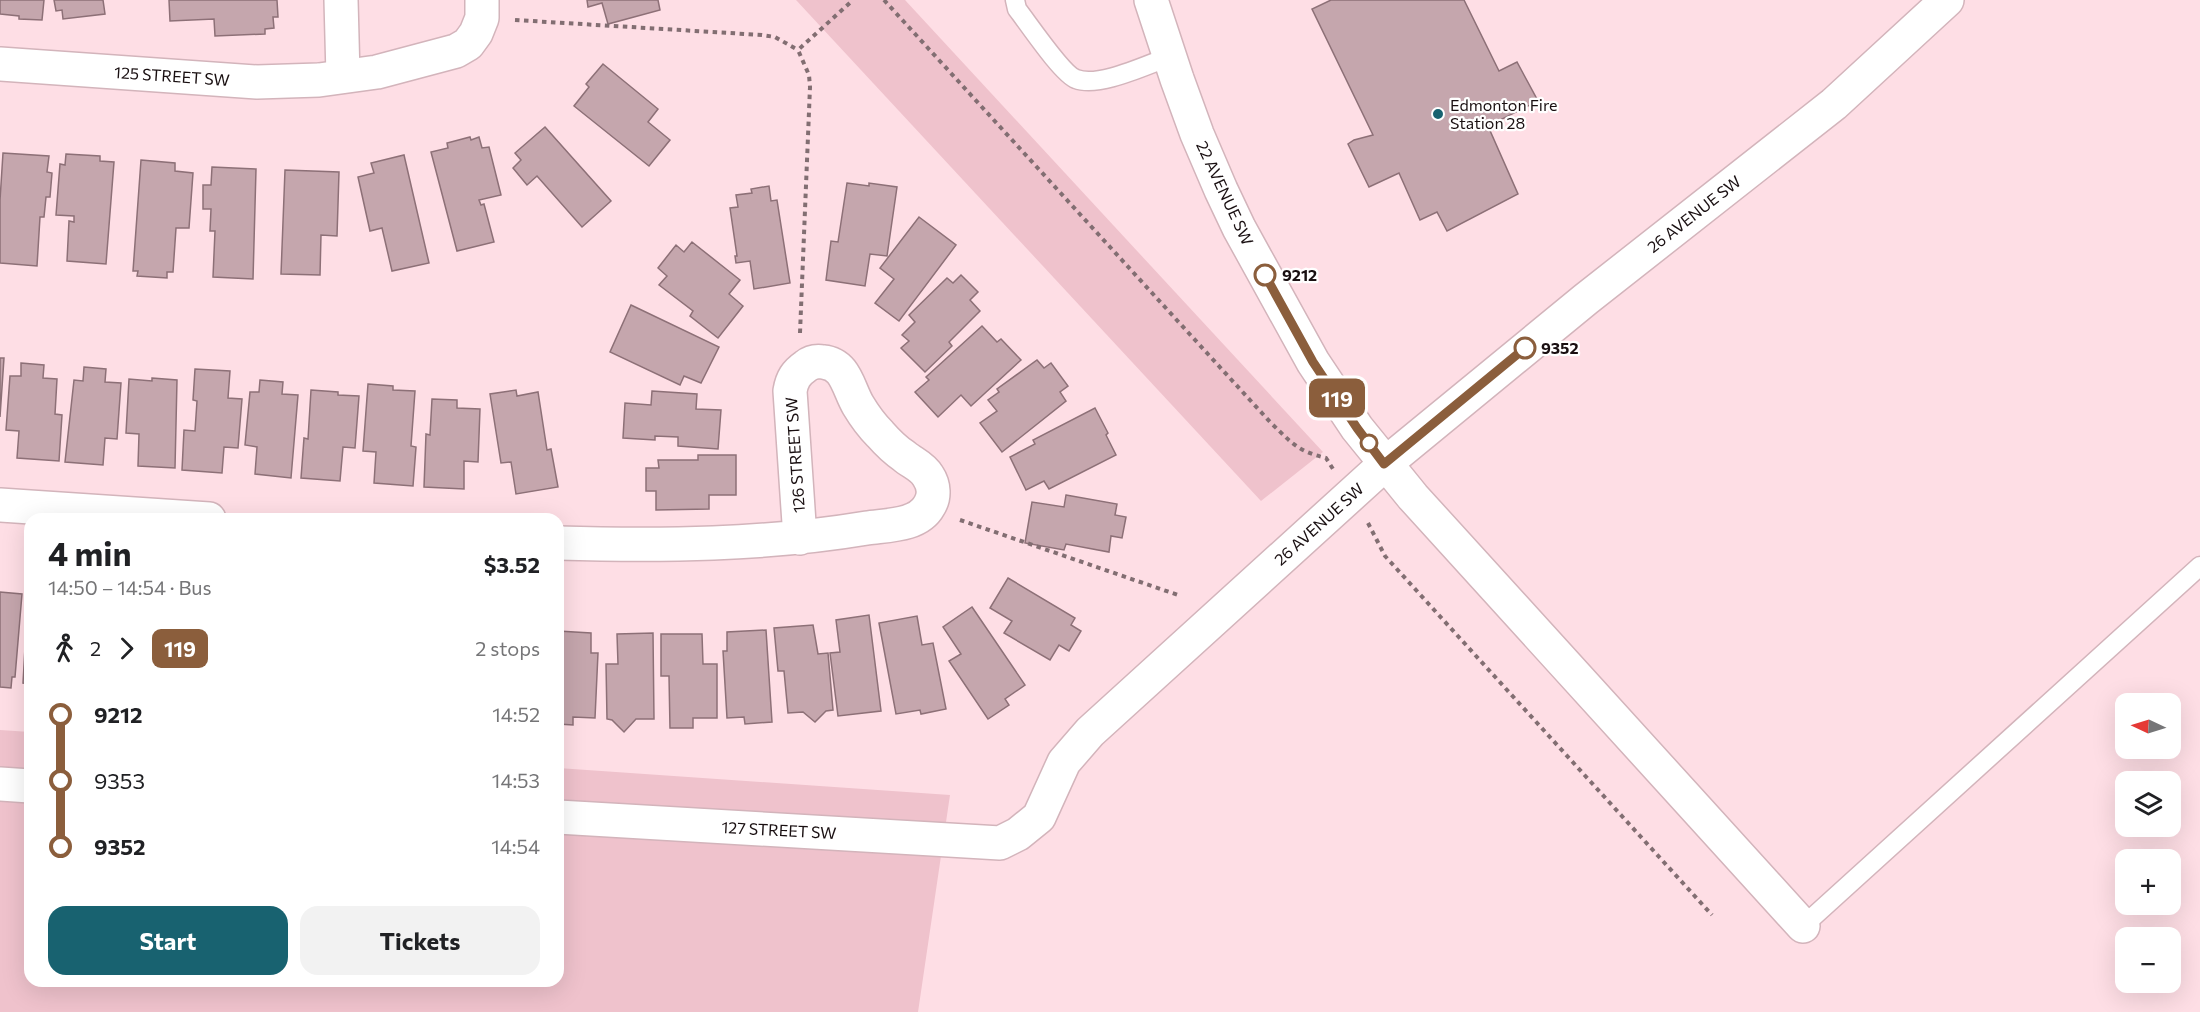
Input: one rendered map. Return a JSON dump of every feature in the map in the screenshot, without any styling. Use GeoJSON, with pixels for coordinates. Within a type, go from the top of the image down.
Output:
{"type":"FeatureCollection","features":[{"type":"Feature","properties":{"kind":"street"},"geometry":{"type":"LineString","coordinates":[[341,0],[343,76]]}},
{"type":"Feature","properties":{"kind":"street","name":"22 AVENUE SW"},"geometry":{"type":"LineString","coordinates":[[1151,0],[1169,57],[1207,159],[1239,228],[1313,362],[1357,428],[1384,464],[1803,926]]}},
{"type":"Feature","properties":{"kind":"street","name":"26 AVENUE SW"},"geometry":{"type":"LineString","coordinates":[[1000,843],[1018,834],[1040,817],[1064,762],[1090,732],[1384,464],[1586,299],[1834,104],[1947,0]]}},
{"type":"Feature","properties":{"kind":"street","name":"125 STREET SW"},"geometry":{"type":"LineString","coordinates":[[0,64],[257,82],[319,80],[377,72],[456,51],[468,44],[476,33],[482,9]]}},
{"type":"Feature","properties":{"kind":"street"},"geometry":{"type":"LineString","coordinates":[[798,371],[809,363],[821,362],[840,368],[858,405],[881,435],[929,476],[933,487],[933,499],[928,508]]}},
{"type":"Feature","properties":{"kind":"street","name":"126 STREET SW"},"geometry":{"type":"LineString","coordinates":[[798,371],[792,381],[790,391],[800,538]]}},
{"type":"Feature","properties":{"kind":"street"},"geometry":{"type":"LineString","coordinates":[[0,505],[119,513]]}},
{"type":"Feature","properties":{"kind":"street","name":"126 STREET SW"},"geometry":{"type":"LineString","coordinates":[[564,543],[705,544],[800,538],[905,522],[916,518],[928,508]]}},
{"type":"Feature","properties":{"kind":"street"},"geometry":{"type":"LineString","coordinates":[[0,784],[24,786]]}},
{"type":"Feature","properties":{"kind":"street","name":"127 STREET SW"},"geometry":{"type":"LineString","coordinates":[[564,817],[1000,843]]}},
{"type":"Feature","properties":{"kind":"lane"},"geometry":{"type":"LineString","coordinates":[[1016,0],[1017,9],[1058,62],[1075,79],[1093,82],[1169,57]]}},
{"type":"Feature","properties":{"kind":"lane"},"geometry":{"type":"LineString","coordinates":[[1803,926],[2200,566]]}},
{"type":"Feature","properties":{"kind":"path"},"geometry":{"type":"LineString","coordinates":[[798,50],[853,0]]}},
{"type":"Feature","properties":{"kind":"path"},"geometry":{"type":"LineString","coordinates":[[884,0],[1271,423],[1295,447],[1308,454],[1326,458]]}},
{"type":"Feature","properties":{"kind":"path"},"geometry":{"type":"LineString","coordinates":[[482,9],[762,35],[775,37],[798,50],[809,75],[810,87],[798,371]]}},
{"type":"Feature","properties":{"kind":"path"},"geometry":{"type":"LineString","coordinates":[[928,508],[1178,595]]}},
{"type":"Feature","properties":{"kind":"path"},"geometry":{"type":"LineString","coordinates":[[1374,533],[1385,556],[1713,915]]}},
{"type":"Feature","properties":{"kind":"shaded area"},"geometry":{"type":"Polygon","coordinates":[[[796,0],[905,0],[1323,452],[1261,501],[796,0]]]}},
{"type":"Feature","properties":{"kind":"shaded area"},"geometry":{"type":"Polygon","coordinates":[[[0,730],[24,732],[24,987],[564,987],[564,768],[950,795],[918,1012],[0,1012],[0,730]]]}},
{"type":"Feature","properties":{"kind":"building"},"geometry":{"type":"Polygon","coordinates":[[[0,0],[44,0],[42,20],[19,19],[19,16],[0,14],[0,0]]]}},
{"type":"Feature","properties":{"kind":"building"},"geometry":{"type":"Polygon","coordinates":[[[54,0],[103,0],[105,14],[63,19],[62,10],[56,11],[54,0]]]}},
{"type":"Feature","properties":{"kind":"building"},"geometry":{"type":"Polygon","coordinates":[[[169,0],[277,0],[278,17],[273,17],[274,28],[265,29],[265,34],[215,36],[214,19],[170,21],[169,0]]]}},
{"type":"Feature","properties":{"kind":"building"},"geometry":{"type":"Polygon","coordinates":[[[587,0],[658,0],[660,10],[608,24],[602,3],[588,7],[587,0]]]}},
{"type":"Feature","properties":{"kind":"building","name":"Edmonton Fire Station 28"},"geometry":{"type":"Polygon","coordinates":[[[1331,0],[1464,0],[1499,71],[1517,62],[1538,101],[1488,126],[1518,194],[1447,231],[1437,212],[1420,220],[1399,173],[1369,187],[1348,144],[1373,135],[1312,9],[1331,0]]]}},
{"type":"Feature","properties":{"kind":"building"},"geometry":{"type":"Polygon","coordinates":[[[603,64],[658,109],[648,122],[670,140],[649,166],[574,106],[589,87],[586,84],[603,64]]]}},
{"type":"Feature","properties":{"kind":"building"},"geometry":{"type":"Polygon","coordinates":[[[545,127],[611,201],[582,227],[537,176],[527,185],[513,168],[521,160],[515,153],[545,127]]]}},
{"type":"Feature","properties":{"kind":"building"},"geometry":{"type":"Polygon","coordinates":[[[470,137],[471,140],[479,137],[482,148],[489,147],[501,195],[479,200],[481,205],[484,204],[494,242],[457,251],[431,152],[448,148],[447,143],[470,137]]]}},
{"type":"Feature","properties":{"kind":"building"},"geometry":{"type":"Polygon","coordinates":[[[3,153],[49,156],[47,172],[52,173],[50,197],[46,197],[44,217],[40,217],[37,266],[0,263],[3,153]]]}},
{"type":"Feature","properties":{"kind":"building"},"geometry":{"type":"Polygon","coordinates":[[[66,154],[100,156],[100,161],[114,162],[106,264],[67,261],[69,221],[74,222],[74,216],[56,215],[60,164],[65,165],[66,154]]]}},
{"type":"Feature","properties":{"kind":"building"},"geometry":{"type":"Polygon","coordinates":[[[404,155],[429,263],[392,271],[382,228],[370,231],[358,177],[374,173],[371,163],[404,155]]]}},
{"type":"Feature","properties":{"kind":"building"},"geometry":{"type":"Polygon","coordinates":[[[141,160],[175,163],[175,171],[193,173],[189,228],[176,228],[173,272],[167,272],[167,278],[137,276],[138,271],[133,271],[141,160]]]}},
{"type":"Feature","properties":{"kind":"building"},"geometry":{"type":"Polygon","coordinates":[[[212,167],[256,169],[253,279],[213,277],[215,231],[210,231],[211,209],[203,209],[203,185],[211,185],[212,167]]]}},
{"type":"Feature","properties":{"kind":"building"},"geometry":{"type":"Polygon","coordinates":[[[285,170],[339,172],[337,236],[321,235],[320,275],[281,274],[285,170]]]}},
{"type":"Feature","properties":{"kind":"building"},"geometry":{"type":"Polygon","coordinates":[[[847,183],[897,187],[887,256],[870,254],[865,286],[826,280],[831,241],[838,242],[847,183]]]}},
{"type":"Feature","properties":{"kind":"building"},"geometry":{"type":"Polygon","coordinates":[[[769,186],[771,201],[777,200],[790,283],[754,289],[750,261],[736,263],[730,208],[738,207],[736,195],[752,193],[751,189],[769,186]]]}},
{"type":"Feature","properties":{"kind":"building"},"geometry":{"type":"Polygon","coordinates":[[[919,217],[956,245],[899,321],[875,303],[894,279],[880,268],[919,217]]]}},
{"type":"Feature","properties":{"kind":"building"},"geometry":{"type":"Polygon","coordinates":[[[692,242],[740,280],[729,294],[743,306],[718,338],[690,316],[693,311],[659,285],[667,276],[658,268],[676,245],[684,252],[692,242]]]}},
{"type":"Feature","properties":{"kind":"building"},"geometry":{"type":"Polygon","coordinates":[[[961,275],[978,292],[970,300],[980,311],[949,342],[952,346],[925,372],[901,348],[909,341],[902,335],[915,322],[909,315],[947,278],[953,283],[961,275]]]}},
{"type":"Feature","properties":{"kind":"building"},"geometry":{"type":"Polygon","coordinates":[[[631,305],[719,347],[701,383],[684,376],[680,385],[610,352],[631,305]]]}},
{"type":"Feature","properties":{"kind":"building"},"geometry":{"type":"Polygon","coordinates":[[[982,326],[997,342],[1001,339],[1021,360],[971,406],[961,395],[938,417],[915,392],[929,380],[926,377],[982,326]]]}},
{"type":"Feature","properties":{"kind":"building"},"geometry":{"type":"Polygon","coordinates":[[[0,358],[4,358],[0,417],[0,358]]]}},
{"type":"Feature","properties":{"kind":"building"},"geometry":{"type":"Polygon","coordinates":[[[1037,360],[1044,368],[1051,363],[1068,386],[1060,392],[1066,401],[1002,452],[980,423],[997,411],[988,400],[999,392],[997,389],[1037,360]]]}},
{"type":"Feature","properties":{"kind":"building"},"geometry":{"type":"Polygon","coordinates":[[[21,363],[44,365],[43,378],[57,379],[55,414],[62,415],[59,461],[17,458],[19,431],[6,430],[10,376],[21,376],[21,363]]]}},
{"type":"Feature","properties":{"kind":"building"},"geometry":{"type":"Polygon","coordinates":[[[84,367],[106,369],[105,382],[121,383],[117,439],[105,438],[103,465],[65,462],[74,380],[83,381],[84,367]]]}},
{"type":"Feature","properties":{"kind":"building"},"geometry":{"type":"Polygon","coordinates":[[[195,369],[230,371],[228,398],[242,399],[238,448],[224,447],[222,473],[182,470],[184,430],[195,431],[197,401],[193,400],[195,369]]]}},
{"type":"Feature","properties":{"kind":"building"},"geometry":{"type":"Polygon","coordinates":[[[152,378],[177,380],[175,468],[138,466],[139,434],[126,433],[129,379],[152,381],[152,378]]]}},
{"type":"Feature","properties":{"kind":"building"},"geometry":{"type":"Polygon","coordinates":[[[260,380],[283,382],[282,394],[298,395],[291,478],[255,474],[257,447],[245,445],[250,392],[259,392],[260,380]]]}},
{"type":"Feature","properties":{"kind":"building"},"geometry":{"type":"Polygon","coordinates":[[[368,384],[393,386],[393,390],[415,391],[411,446],[416,447],[413,486],[374,483],[376,452],[363,451],[368,384]]]}},
{"type":"Feature","properties":{"kind":"building"},"geometry":{"type":"Polygon","coordinates":[[[311,390],[359,396],[355,448],[343,447],[340,481],[301,478],[304,438],[308,439],[311,390]]]}},
{"type":"Feature","properties":{"kind":"building"},"geometry":{"type":"Polygon","coordinates":[[[516,390],[517,396],[538,392],[547,450],[551,449],[558,487],[516,494],[511,462],[501,463],[490,394],[516,390]]]}},
{"type":"Feature","properties":{"kind":"building"},"geometry":{"type":"Polygon","coordinates":[[[652,391],[697,394],[696,409],[721,410],[718,449],[678,446],[678,437],[655,436],[655,440],[623,438],[625,403],[651,405],[652,391]]]}},
{"type":"Feature","properties":{"kind":"building"},"geometry":{"type":"Polygon","coordinates":[[[432,399],[457,400],[457,408],[480,409],[478,462],[464,461],[464,489],[424,487],[426,434],[430,435],[432,399]]]}},
{"type":"Feature","properties":{"kind":"building"},"geometry":{"type":"Polygon","coordinates":[[[1095,408],[1116,455],[1049,489],[1044,481],[1026,490],[1010,457],[1035,444],[1033,440],[1095,408]]]}},
{"type":"Feature","properties":{"kind":"building"},"geometry":{"type":"Polygon","coordinates":[[[698,455],[736,455],[736,495],[709,495],[709,509],[656,510],[656,491],[646,491],[646,468],[659,468],[658,460],[698,460],[698,455]]]}},
{"type":"Feature","properties":{"kind":"building"},"geometry":{"type":"Polygon","coordinates":[[[1066,495],[1117,504],[1115,515],[1126,517],[1122,538],[1111,536],[1109,552],[1066,544],[1064,550],[1025,543],[1032,502],[1064,507],[1066,495]]]}},
{"type":"Feature","properties":{"kind":"building"},"geometry":{"type":"Polygon","coordinates":[[[1008,578],[1075,618],[1071,625],[1081,631],[1069,651],[1059,645],[1050,660],[1004,633],[1012,621],[990,608],[1008,578]]]}},
{"type":"Feature","properties":{"kind":"building"},"geometry":{"type":"Polygon","coordinates":[[[0,592],[22,594],[15,677],[12,677],[11,688],[0,687],[0,592]]]}},
{"type":"Feature","properties":{"kind":"building"},"geometry":{"type":"Polygon","coordinates":[[[972,607],[1025,685],[1005,699],[1009,705],[988,719],[949,661],[961,654],[943,627],[972,607]]]}},
{"type":"Feature","properties":{"kind":"building"},"geometry":{"type":"Polygon","coordinates":[[[869,615],[881,711],[838,716],[830,653],[840,652],[836,620],[869,615]]]}},
{"type":"Feature","properties":{"kind":"building"},"geometry":{"type":"Polygon","coordinates":[[[917,616],[922,645],[933,643],[946,709],[921,714],[920,710],[896,714],[879,623],[917,616]]]}},
{"type":"Feature","properties":{"kind":"building"},"geometry":{"type":"Polygon","coordinates":[[[813,625],[818,654],[828,653],[833,710],[826,711],[815,722],[803,712],[788,713],[784,671],[778,671],[774,628],[813,625]]]}},
{"type":"Feature","properties":{"kind":"building"},"geometry":{"type":"Polygon","coordinates":[[[766,630],[772,722],[745,724],[744,717],[727,718],[723,651],[727,651],[727,632],[766,630]]]}},
{"type":"Feature","properties":{"kind":"building"},"geometry":{"type":"Polygon","coordinates":[[[564,631],[591,633],[591,653],[598,653],[595,718],[573,717],[573,725],[564,724],[564,631]]]}},
{"type":"Feature","properties":{"kind":"building"},"geometry":{"type":"Polygon","coordinates":[[[653,633],[654,719],[636,719],[624,732],[612,720],[607,719],[606,664],[618,664],[617,634],[653,633]]]}},
{"type":"Feature","properties":{"kind":"building"},"geometry":{"type":"Polygon","coordinates":[[[661,634],[702,634],[703,664],[717,664],[717,718],[693,718],[693,728],[670,728],[669,676],[661,676],[661,634]]]}},
{"type":"Feature","properties":{"kind":"bus line","name":"119"},"geometry":{"type":"LineString","coordinates":[[1265,275],[1313,362],[1384,464],[1525,348]]}},
{"type":"Feature","properties":{"kind":"place","name":"Edmonton Fire Station 28"},"geometry":{"type":"Point","coordinates":[1438,114]}},
{"type":"Feature","properties":{"kind":"place","name":"9212"},"geometry":{"type":"Point","coordinates":[1265,275]}},
{"type":"Feature","properties":{"kind":"place","name":"9352"},"geometry":{"type":"Point","coordinates":[1525,348]}}]}
